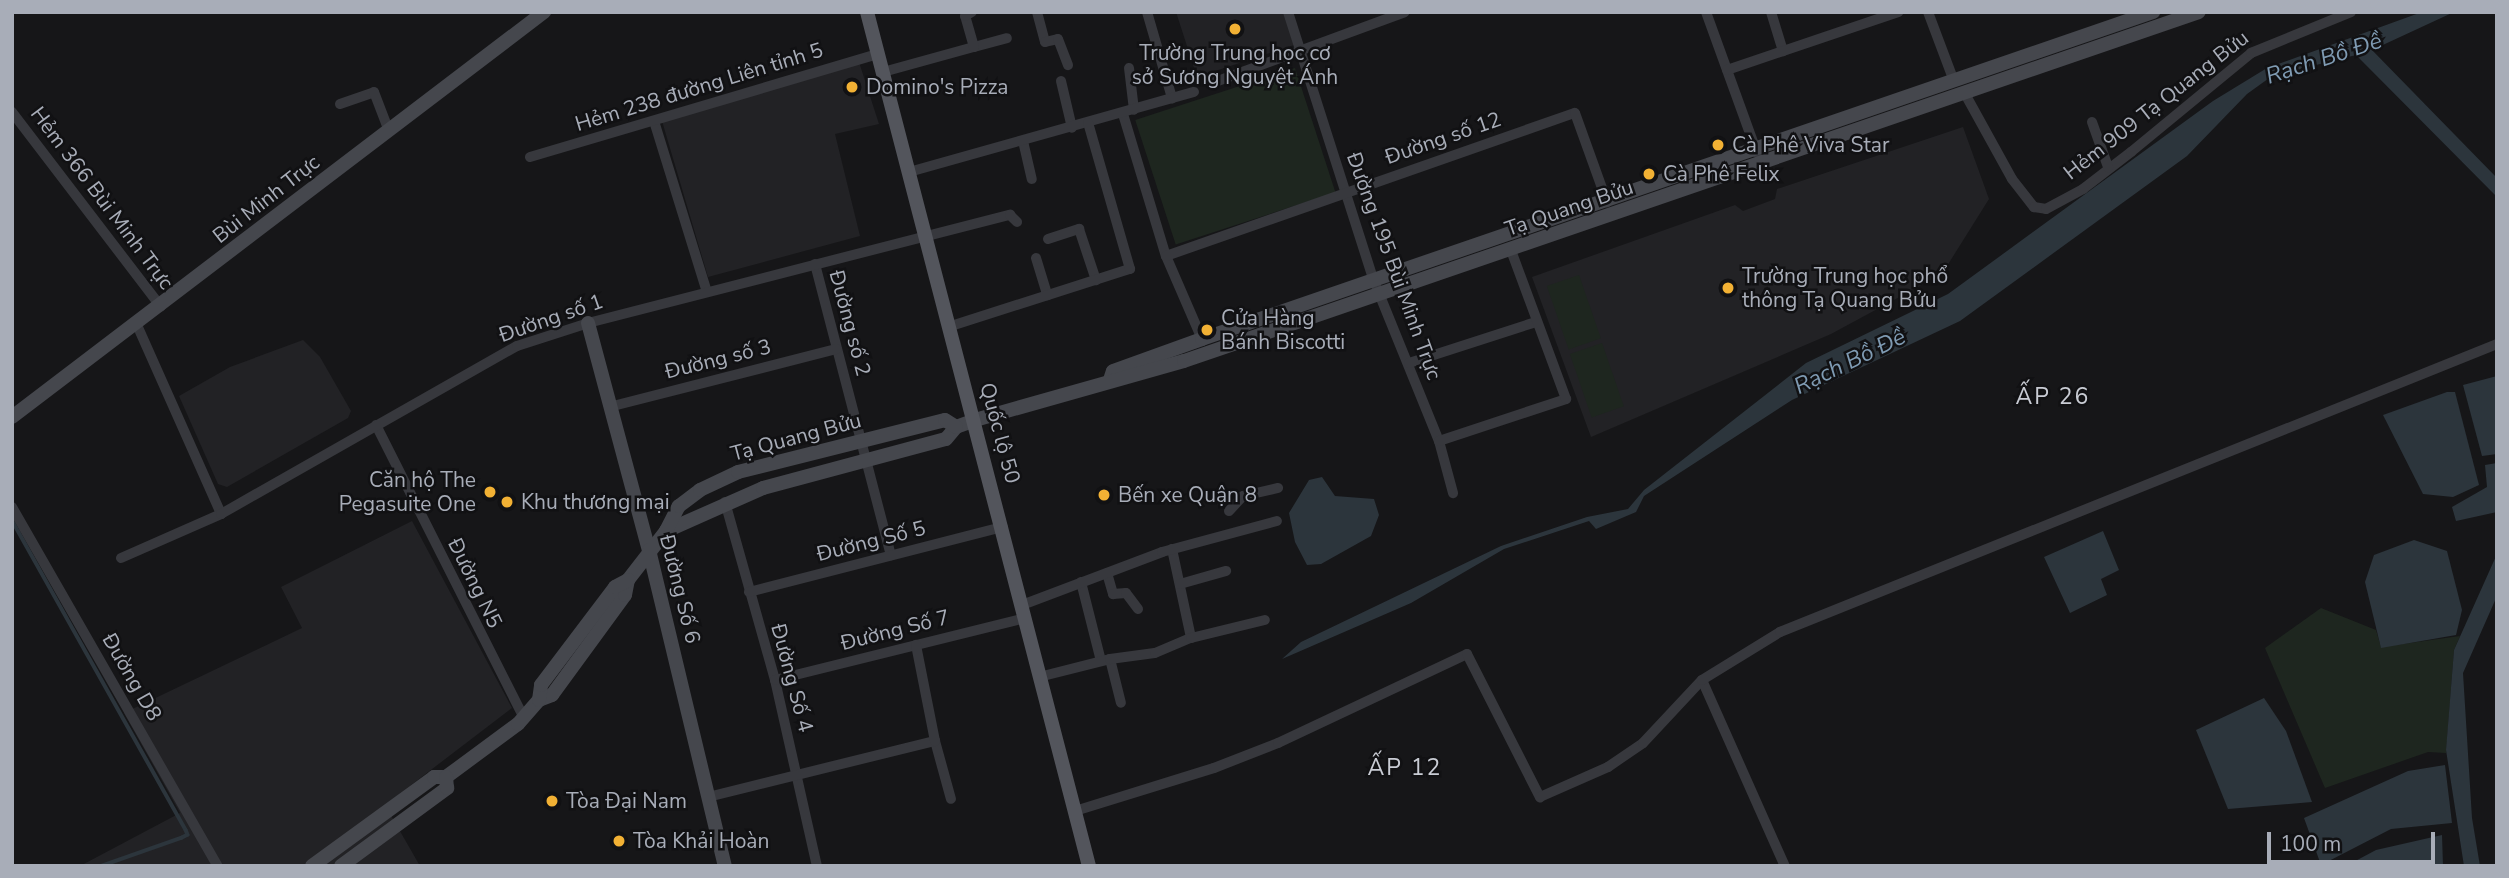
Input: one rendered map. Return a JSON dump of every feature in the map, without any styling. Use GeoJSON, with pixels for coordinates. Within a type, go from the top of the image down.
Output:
{"type":"FeatureCollection","features":[{"type":"Feature","properties":{"kind":"main road","name":"Quốc lộ 50"},"geometry":{"type":"LineString","coordinates":[[867,12],[951,326],[1088,866]]}},
{"type":"Feature","properties":{"kind":"street","name":"Bùi Minh Trực"},"geometry":{"type":"LineString","coordinates":[[12,417],[161,307],[544,12]]}},
{"type":"Feature","properties":{"kind":"street"},"geometry":{"type":"LineString","coordinates":[[972,12],[965,16],[974,47]]}},
{"type":"Feature","properties":{"kind":"street"},"geometry":{"type":"LineString","coordinates":[[1037,12],[1045,42],[1058,38],[1068,65]]}},
{"type":"Feature","properties":{"kind":"street"},"geometry":{"type":"LineString","coordinates":[[1147,12],[1172,98]]}},
{"type":"Feature","properties":{"kind":"street","name":"Đường 195 Bùi Minh Trực"},"geometry":{"type":"LineString","coordinates":[[1288,12],[1344,193],[1377,287],[1439,441],[1453,493]]}},
{"type":"Feature","properties":{"kind":"street"},"geometry":{"type":"LineString","coordinates":[[1215,82],[1405,12]]}},
{"type":"Feature","properties":{"kind":"street"},"geometry":{"type":"LineString","coordinates":[[1706,12],[1758,157]]}},
{"type":"Feature","properties":{"kind":"street"},"geometry":{"type":"LineString","coordinates":[[1772,12],[1783,51]]}},
{"type":"Feature","properties":{"kind":"street"},"geometry":{"type":"LineString","coordinates":[[1856,12],[1860,25]]}},
{"type":"Feature","properties":{"kind":"street"},"geometry":{"type":"LineString","coordinates":[[1727,70],[1898,12]]}},
{"type":"Feature","properties":{"kind":"street","name":"Hẻm 909 Tạ Quang Bửu"},"geometry":{"type":"LineString","coordinates":[[1928,12],[1959,86],[2012,179],[2034,206],[2046,209],[2083,189],[2108,167],[2132,152],[2250,52],[2351,12]]}},
{"type":"Feature","properties":{"kind":"street","name":"Tạ Quang Bửu"},"geometry":{"type":"LineString","coordinates":[[1959,86],[2117,18],[2153,12]]}},
{"type":"Feature","properties":{"kind":"street","name":"Tạ Quang Bửu"},"geometry":{"type":"LineString","coordinates":[[1110,380],[1113,371],[1202,339],[1511,250],[1758,157],[1959,86],[2199,12]]}},
{"type":"Feature","properties":{"kind":"street"},"geometry":{"type":"LineString","coordinates":[[883,72],[1007,38]]}},
{"type":"Feature","properties":{"kind":"street","name":"Hẻm 238 đường Liên tỉnh 5"},"geometry":{"type":"LineString","coordinates":[[530,157],[878,54]]}},
{"type":"Feature","properties":{"kind":"street"},"geometry":{"type":"LineString","coordinates":[[1129,68],[1134,110]]}},
{"type":"Feature","properties":{"kind":"street"},"geometry":{"type":"LineString","coordinates":[[1061,81],[1072,128]]}},
{"type":"Feature","properties":{"kind":"street"},"geometry":{"type":"LineString","coordinates":[[340,104],[374,92],[389,131]]}},
{"type":"Feature","properties":{"kind":"street"},"geometry":{"type":"LineString","coordinates":[[909,172],[1194,92]]}},
{"type":"Feature","properties":{"kind":"street","name":"Hẻm 366 Bùi Minh Trực"},"geometry":{"type":"LineString","coordinates":[[12,112],[161,307]]}},
{"type":"Feature","properties":{"kind":"street","name":"Đường số 12"},"geometry":{"type":"LineString","coordinates":[[1167,256],[1575,113],[1606,202]]}},
{"type":"Feature","properties":{"kind":"street"},"geometry":{"type":"LineString","coordinates":[[1123,114],[1167,256],[1202,339]]}},
{"type":"Feature","properties":{"kind":"street"},"geometry":{"type":"LineString","coordinates":[[654,121],[707,292]]}},
{"type":"Feature","properties":{"kind":"street"},"geometry":{"type":"LineString","coordinates":[[2091,122],[2108,167]]}},
{"type":"Feature","properties":{"kind":"street"},"geometry":{"type":"LineString","coordinates":[[951,326],[1130,269],[1088,123]]}},
{"type":"Feature","properties":{"kind":"street"},"geometry":{"type":"LineString","coordinates":[[1023,141],[1032,179]]}},
{"type":"Feature","properties":{"kind":"street","name":"Tạ Quang Bửu"},"geometry":{"type":"LineString","coordinates":[[666,531],[725,502],[866,459],[946,439],[956,427],[975,420],[1110,380],[1119,382],[1184,361],[1606,202],[1758,157]]}},
{"type":"Feature","properties":{"kind":"street","name":"Đường số 1"},"geometry":{"type":"LineString","coordinates":[[121,558],[221,514],[517,346],[588,323],[1010,215],[1017,222]]}},
{"type":"Feature","properties":{"kind":"street"},"geometry":{"type":"LineString","coordinates":[[1048,239],[1079,229],[1096,280]]}},
{"type":"Feature","properties":{"kind":"street"},"geometry":{"type":"LineString","coordinates":[[1439,441],[1566,399],[1511,250]]}},
{"type":"Feature","properties":{"kind":"street"},"geometry":{"type":"LineString","coordinates":[[1036,258],[1048,295]]}},
{"type":"Feature","properties":{"kind":"street","name":"Đường số 2"},"geometry":{"type":"LineString","coordinates":[[815,264],[891,555]]}},
{"type":"Feature","properties":{"kind":"street"},"geometry":{"type":"LineString","coordinates":[[1409,363],[1536,322]]}},
{"type":"Feature","properties":{"kind":"street","name":"Đường Số 6"},"geometry":{"type":"LineString","coordinates":[[588,323],[649,550],[725,866]]}},
{"type":"Feature","properties":{"kind":"street"},"geometry":{"type":"LineString","coordinates":[[137,325],[221,514]]}},
{"type":"Feature","properties":{"kind":"street"},"geometry":{"type":"LineString","coordinates":[[1075,811],[1265,748],[1467,654],[1539,797],[1608,767],[1643,743],[1702,680],[1780,632],[2497,344]]}},
{"type":"Feature","properties":{"kind":"street","name":"Đường số 3"},"geometry":{"type":"LineString","coordinates":[[609,407],[837,349]]}},
{"type":"Feature","properties":{"kind":"street","name":"Tạ Quang Bửu"},"geometry":{"type":"LineString","coordinates":[[312,866],[434,777],[446,777],[524,718],[539,700],[552,695],[625,595],[628,580],[666,531],[679,506],[738,472],[945,420],[956,427]]}},
{"type":"Feature","properties":{"kind":"street","name":"Đường N5"},"geometry":{"type":"LineString","coordinates":[[376,425],[524,718]]}},
{"type":"Feature","properties":{"kind":"street"},"geometry":{"type":"LineString","coordinates":[[1228,512],[1243,496],[1278,488]]}},
{"type":"Feature","properties":{"kind":"street","name":"Đường Số 4"},"geometry":{"type":"LineString","coordinates":[[725,502],[775,680],[817,866]]}},
{"type":"Feature","properties":{"kind":"street","name":"Đường D8"},"geometry":{"type":"LineString","coordinates":[[12,507],[218,866]]}},
{"type":"Feature","properties":{"kind":"street","name":"Đường Số 7"},"geometry":{"type":"LineString","coordinates":[[775,680],[916,645],[1023,611],[1081,582],[1172,549],[1277,521]]}},
{"type":"Feature","properties":{"kind":"street","name":"Đường Số 5"},"geometry":{"type":"LineString","coordinates":[[749,592],[1003,527]]}},
{"type":"Feature","properties":{"kind":"street"},"geometry":{"type":"LineString","coordinates":[[1172,549],[1191,638]]}},
{"type":"Feature","properties":{"kind":"street"},"geometry":{"type":"LineString","coordinates":[[1180,584],[1226,571]]}},
{"type":"Feature","properties":{"kind":"street"},"geometry":{"type":"LineString","coordinates":[[1107,573],[1113,594],[1126,593],[1138,609]]}},
{"type":"Feature","properties":{"kind":"street"},"geometry":{"type":"LineString","coordinates":[[1081,582],[1121,704]]}},
{"type":"Feature","properties":{"kind":"street"},"geometry":{"type":"LineString","coordinates":[[1039,677],[1105,660],[1155,653],[1191,638],[1265,620]]}},
{"type":"Feature","properties":{"kind":"street"},"geometry":{"type":"LineString","coordinates":[[916,645],[935,741],[951,799]]}},
{"type":"Feature","properties":{"kind":"street"},"geometry":{"type":"LineString","coordinates":[[1702,680],[1785,866]]}},
{"type":"Feature","properties":{"kind":"street"},"geometry":{"type":"LineString","coordinates":[[708,797],[797,778],[935,741]]}},
{"type":"Feature","properties":{"kind":"street","name":"Tạ Quang Bửu"},"geometry":{"type":"LineString","coordinates":[[341,866],[447,788],[446,777]]}},
{"type":"Feature","properties":{"kind":"shaded area","name":"Trường Trung học cơ sở Sương Nguyệt Ánh"},"geometry":{"type":"Polygon","coordinates":[[[1176,12],[1284,12],[1294,45],[1197,77],[1176,12]]]}},
{"type":"Feature","properties":{"kind":"shaded area"},"geometry":{"type":"Polygon","coordinates":[[[858,59],[879,124],[835,134],[860,236],[708,277],[662,121],[858,59]]]}},
{"type":"Feature","properties":{"kind":"shaded area"},"geometry":{"type":"Polygon","coordinates":[[[1295,68],[1335,193],[1176,245],[1135,120],[1295,68]]]}},
{"type":"Feature","properties":{"kind":"shaded area","name":"Trường Trung học phổ thông Tạ Quang Bửu"},"geometry":{"type":"Polygon","coordinates":[[[1963,127],[1989,199],[1942,274],[1831,334],[1591,437],[1532,277],[1735,205],[1743,211],[1775,199],[1777,189],[1963,127]]]}},
{"type":"Feature","properties":{"kind":"shaded area"},"geometry":{"type":"Polygon","coordinates":[[[1579,275],[1601,338],[1569,349],[1547,286],[1579,275]]]}},
{"type":"Feature","properties":{"kind":"shaded area"},"geometry":{"type":"Polygon","coordinates":[[[303,340],[320,357],[351,411],[348,418],[227,487],[218,484],[179,396],[230,367],[303,340]]]}},
{"type":"Feature","properties":{"kind":"shaded area"},"geometry":{"type":"Polygon","coordinates":[[[1602,343],[1624,406],[1592,417],[1570,354],[1602,343]]]}},
{"type":"Feature","properties":{"kind":"shaded area"},"geometry":{"type":"Polygon","coordinates":[[[412,521],[512,708],[385,805],[420,866],[80,866],[180,813],[124,713],[302,628],[281,587],[412,521]]]}},
{"type":"Feature","properties":{"kind":"shaded area"},"geometry":{"type":"Polygon","coordinates":[[[2321,608],[2376,630],[2381,647],[2460,636],[2454,650],[2446,753],[2428,752],[2325,788],[2265,648],[2321,608]]]}},
{"type":"Feature","properties":{"kind":"water","name":"Rạch Bồ Đề"},"geometry":{"type":"Polygon","coordinates":[[[2422,12],[2454,12],[2372,50],[2497,178],[2497,197],[2356,55],[2272,76],[2247,94],[2187,156],[1960,321],[1792,400],[1644,496],[1636,512],[1596,529],[1589,521],[1504,549],[1411,603],[1282,659],[1301,642],[1501,546],[1587,517],[1628,509],[1644,490],[1806,363],[1948,294],[2213,101],[2267,68],[2422,12]]]}},
{"type":"Feature","properties":{"kind":"water"},"geometry":{"type":"Polygon","coordinates":[[[2497,376],[2497,454],[2482,456],[2463,385],[2497,376]]]}},
{"type":"Feature","properties":{"kind":"water"},"geometry":{"type":"Polygon","coordinates":[[[2447,392],[2455,392],[2479,485],[2453,497],[2423,494],[2383,415],[2447,392]]]}},
{"type":"Feature","properties":{"kind":"water"},"geometry":{"type":"Polygon","coordinates":[[[2497,463],[2497,512],[2456,521],[2452,507],[2487,487],[2485,465],[2497,463]]]}},
{"type":"Feature","properties":{"kind":"water"},"geometry":{"type":"Polygon","coordinates":[[[1322,477],[1335,496],[1374,499],[1379,515],[1371,536],[1321,564],[1307,565],[1295,542],[1289,513],[1309,480],[1322,477]]]}},
{"type":"Feature","properties":{"kind":"water"},"geometry":{"type":"Polygon","coordinates":[[[2103,531],[2119,570],[2101,579],[2107,595],[2070,613],[2044,557],[2103,531]]]}},
{"type":"Feature","properties":{"kind":"water"},"geometry":{"type":"Polygon","coordinates":[[[2414,540],[2447,551],[2462,610],[2456,635],[2381,648],[2365,582],[2374,555],[2414,540]]]}},
{"type":"Feature","properties":{"kind":"water"},"geometry":{"type":"Polygon","coordinates":[[[2497,554],[2497,596],[2463,673],[2472,818],[2480,866],[2464,866],[2446,750],[2454,650],[2497,554]]]}},
{"type":"Feature","properties":{"kind":"water"},"geometry":{"type":"Polygon","coordinates":[[[2264,698],[2286,731],[2312,802],[2228,809],[2196,730],[2264,698]]]}},
{"type":"Feature","properties":{"kind":"water"},"geometry":{"type":"Polygon","coordinates":[[[2445,765],[2452,823],[2391,829],[2321,865],[2304,818],[2408,771],[2445,765]]]}},
{"type":"Feature","properties":{"kind":"water"},"geometry":{"type":"Polygon","coordinates":[[[2442,835],[2443,866],[2346,866],[2376,850],[2442,835]]]}},
{"type":"Feature","properties":{"kind":"waterway"},"geometry":{"type":"LineString","coordinates":[[12,520],[188,835],[103,866]]}},
{"type":"Feature","properties":{"kind":"place","name":"Trường Trung học cơ sở Sương Nguyệt Ánh"},"geometry":{"type":"Point","coordinates":[1235,29]}},
{"type":"Feature","properties":{"kind":"place","name":"Domino's Pizza"},"geometry":{"type":"Point","coordinates":[852,87]}},
{"type":"Feature","properties":{"kind":"place","name":"Cà Phê Viva Star"},"geometry":{"type":"Point","coordinates":[1718,145]}},
{"type":"Feature","properties":{"kind":"place","name":"Cà Phê Felix"},"geometry":{"type":"Point","coordinates":[1649,174]}},
{"type":"Feature","properties":{"kind":"place","name":"Trường Trung học phổ thông Tạ Quang Bửu"},"geometry":{"type":"Point","coordinates":[1728,288]}},
{"type":"Feature","properties":{"kind":"place","name":"Cửa Hàng Bánh Biscotti"},"geometry":{"type":"Point","coordinates":[1207,330]}},
{"type":"Feature","properties":{"kind":"place","name":"Căn hộ The Pegasuite One"},"geometry":{"type":"Point","coordinates":[490,492]}},
{"type":"Feature","properties":{"kind":"place","name":"Bến xe Quận 8"},"geometry":{"type":"Point","coordinates":[1104,495]}},
{"type":"Feature","properties":{"kind":"place","name":"Khu thương mại"},"geometry":{"type":"Point","coordinates":[507,502]}},
{"type":"Feature","properties":{"kind":"place","name":"Tòa Đại Nam"},"geometry":{"type":"Point","coordinates":[552,801]}},
{"type":"Feature","properties":{"kind":"place","name":"Tòa Khải Hoàn"},"geometry":{"type":"Point","coordinates":[619,841]}},
{"type":"Feature","properties":{"kind":"district","name":"ẤP 26"},"geometry":{"type":"Point","coordinates":[2053,397]}},
{"type":"Feature","properties":{"kind":"district","name":"ẤP 12"},"geometry":{"type":"Point","coordinates":[1405,768]}}]}
